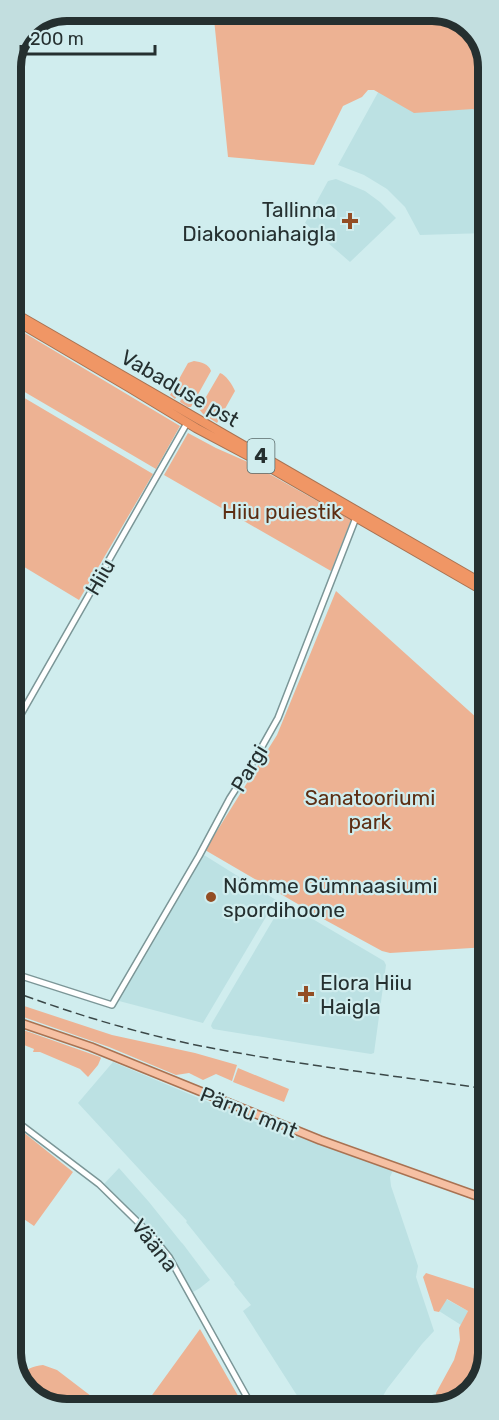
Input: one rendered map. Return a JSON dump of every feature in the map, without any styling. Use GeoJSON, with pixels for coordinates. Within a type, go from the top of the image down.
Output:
{"type":"FeatureCollection","features":[{"type":"Feature","properties":{"kind":"highway","name":"Vabaduse pst"},"geometry":{"type":"LineString","coordinates":[[21,317],[478,588]]}},
{"type":"Feature","properties":{"kind":"highway","name":"Vabaduse pst"},"geometry":{"type":"LineString","coordinates":[[21,324],[187,423],[478,581]]}},
{"type":"Feature","properties":{"kind":"main road","name":"Pärnu mnt"},"geometry":{"type":"LineString","coordinates":[[21,1023],[91,1047],[329,1144],[478,1196]]}},
{"type":"Feature","properties":{"kind":"street","name":"Hiiu"},"geometry":{"type":"LineString","coordinates":[[21,714],[187,423]]}},
{"type":"Feature","properties":{"kind":"street","name":"Pargi"},"geometry":{"type":"LineString","coordinates":[[21,976],[112,1005],[278,718],[357,514]]}},
{"type":"Feature","properties":{"kind":"street","name":"Vääna"},"geometry":{"type":"LineString","coordinates":[[21,1125],[99,1184],[152,1236],[169,1257],[248,1399]]}},
{"type":"Feature","properties":{"kind":"shaded area"},"geometry":{"type":"Polygon","coordinates":[[[403,47],[478,99],[478,233],[420,235],[405,207],[387,189],[364,175],[338,165],[403,47]]]}},
{"type":"Feature","properties":{"kind":"shaded area","name":"Tallinna Diakooniahaigla"},"geometry":{"type":"Polygon","coordinates":[[[336,179],[365,191],[396,218],[350,262],[305,223],[328,181],[336,179]]]}},
{"type":"Feature","properties":{"kind":"shaded area"},"geometry":{"type":"Polygon","coordinates":[[[204,855],[276,900],[203,1023],[119,1001],[204,855]]]}},
{"type":"Feature","properties":{"kind":"shaded area","name":"Elora Hiiu Haigla"},"geometry":{"type":"Polygon","coordinates":[[[283,903],[384,961],[386,965],[374,1053],[213,1029],[211,1026],[283,903]]]}},
{"type":"Feature","properties":{"kind":"shaded area"},"geometry":{"type":"Polygon","coordinates":[[[113,1062],[282,1133],[320,1140],[394,1168],[390,1177],[391,1186],[418,1266],[416,1277],[434,1331],[381,1399],[299,1399],[243,1311],[251,1305],[235,1283],[187,1221],[78,1103],[113,1062]]]}},
{"type":"Feature","properties":{"kind":"shaded area"},"geometry":{"type":"Polygon","coordinates":[[[119,1168],[149,1202],[210,1280],[200,1288],[193,1292],[155,1234],[104,1184],[119,1168]]]}},
{"type":"Feature","properties":{"kind":"shaded area"},"geometry":{"type":"Polygon","coordinates":[[[446,1299],[468,1311],[461,1325],[439,1311],[446,1299]]]}},
{"type":"Feature","properties":{"kind":"green space"},"geometry":{"type":"Polygon","coordinates":[[[214,21],[435,21],[455,27],[462,32],[475,49],[478,67],[478,112],[473,109],[414,113],[374,90],[368,90],[362,97],[343,106],[314,165],[228,157],[214,21]]]}},
{"type":"Feature","properties":{"kind":"green space"},"geometry":{"type":"Polygon","coordinates":[[[23,332],[180,426],[156,469],[21,390],[21,336],[23,332]]]}},
{"type":"Feature","properties":{"kind":"green space"},"geometry":{"type":"Polygon","coordinates":[[[194,361],[207,365],[211,371],[191,407],[188,407],[180,402],[181,399],[177,396],[175,399],[170,395],[188,363],[194,361]]]}},
{"type":"Feature","properties":{"kind":"green space"},"geometry":{"type":"Polygon","coordinates":[[[220,373],[229,380],[235,391],[217,423],[199,409],[220,373]]]}},
{"type":"Feature","properties":{"kind":"green space"},"geometry":{"type":"Polygon","coordinates":[[[21,396],[153,474],[79,600],[21,565],[21,396]]]}},
{"type":"Feature","properties":{"kind":"green space","name":"Hiiu puiestik"},"geometry":{"type":"Polygon","coordinates":[[[188,433],[250,463],[351,520],[331,571],[164,475],[188,433]]]}},
{"type":"Feature","properties":{"kind":"green space","name":"Sanatooriumi park"},"geometry":{"type":"Polygon","coordinates":[[[336,591],[478,719],[478,948],[390,953],[382,951],[205,850],[277,735],[336,591]]]}},
{"type":"Feature","properties":{"kind":"green space"},"geometry":{"type":"Polygon","coordinates":[[[21,1005],[112,1035],[195,1053],[237,1065],[232,1081],[216,1074],[203,1080],[189,1073],[176,1075],[109,1047],[21,1016],[21,1005]]]}},
{"type":"Feature","properties":{"kind":"green space"},"geometry":{"type":"Polygon","coordinates":[[[21,1029],[101,1058],[88,1077],[80,1069],[40,1052],[33,1052],[34,1049],[21,1044],[21,1029]]]}},
{"type":"Feature","properties":{"kind":"green space"},"geometry":{"type":"Polygon","coordinates":[[[238,1068],[289,1089],[284,1102],[233,1082],[238,1068]]]}},
{"type":"Feature","properties":{"kind":"green space"},"geometry":{"type":"Polygon","coordinates":[[[21,1130],[73,1172],[34,1226],[21,1217],[21,1130]]]}},
{"type":"Feature","properties":{"kind":"green space"},"geometry":{"type":"Polygon","coordinates":[[[426,1273],[478,1290],[476,1368],[465,1386],[453,1394],[436,1398],[436,1393],[454,1360],[460,1340],[459,1328],[468,1311],[447,1299],[439,1312],[434,1311],[423,1277],[426,1273]]]}},
{"type":"Feature","properties":{"kind":"green space"},"geometry":{"type":"Polygon","coordinates":[[[200,1329],[240,1399],[149,1399],[200,1329]]]}},
{"type":"Feature","properties":{"kind":"green space"},"geometry":{"type":"Polygon","coordinates":[[[43,1365],[57,1370],[95,1399],[64,1399],[46,1394],[34,1386],[26,1374],[25,1371],[43,1365]]]}},
{"type":"Feature","properties":{"kind":"railway"},"geometry":{"type":"LineString","coordinates":[[21,994],[101,1021],[191,1044],[302,1063],[478,1088]]}},
{"type":"Feature","properties":{"kind":"place","name":"Tallinna Diakooniahaigla"},"geometry":{"type":"Point","coordinates":[350,221]}},
{"type":"Feature","properties":{"kind":"place","name":"Nõmme Gümnaasiumi spordihoone"},"geometry":{"type":"Point","coordinates":[211,897]}},
{"type":"Feature","properties":{"kind":"place","name":"Elora Hiiu Haigla"},"geometry":{"type":"Point","coordinates":[306,994]}}]}
